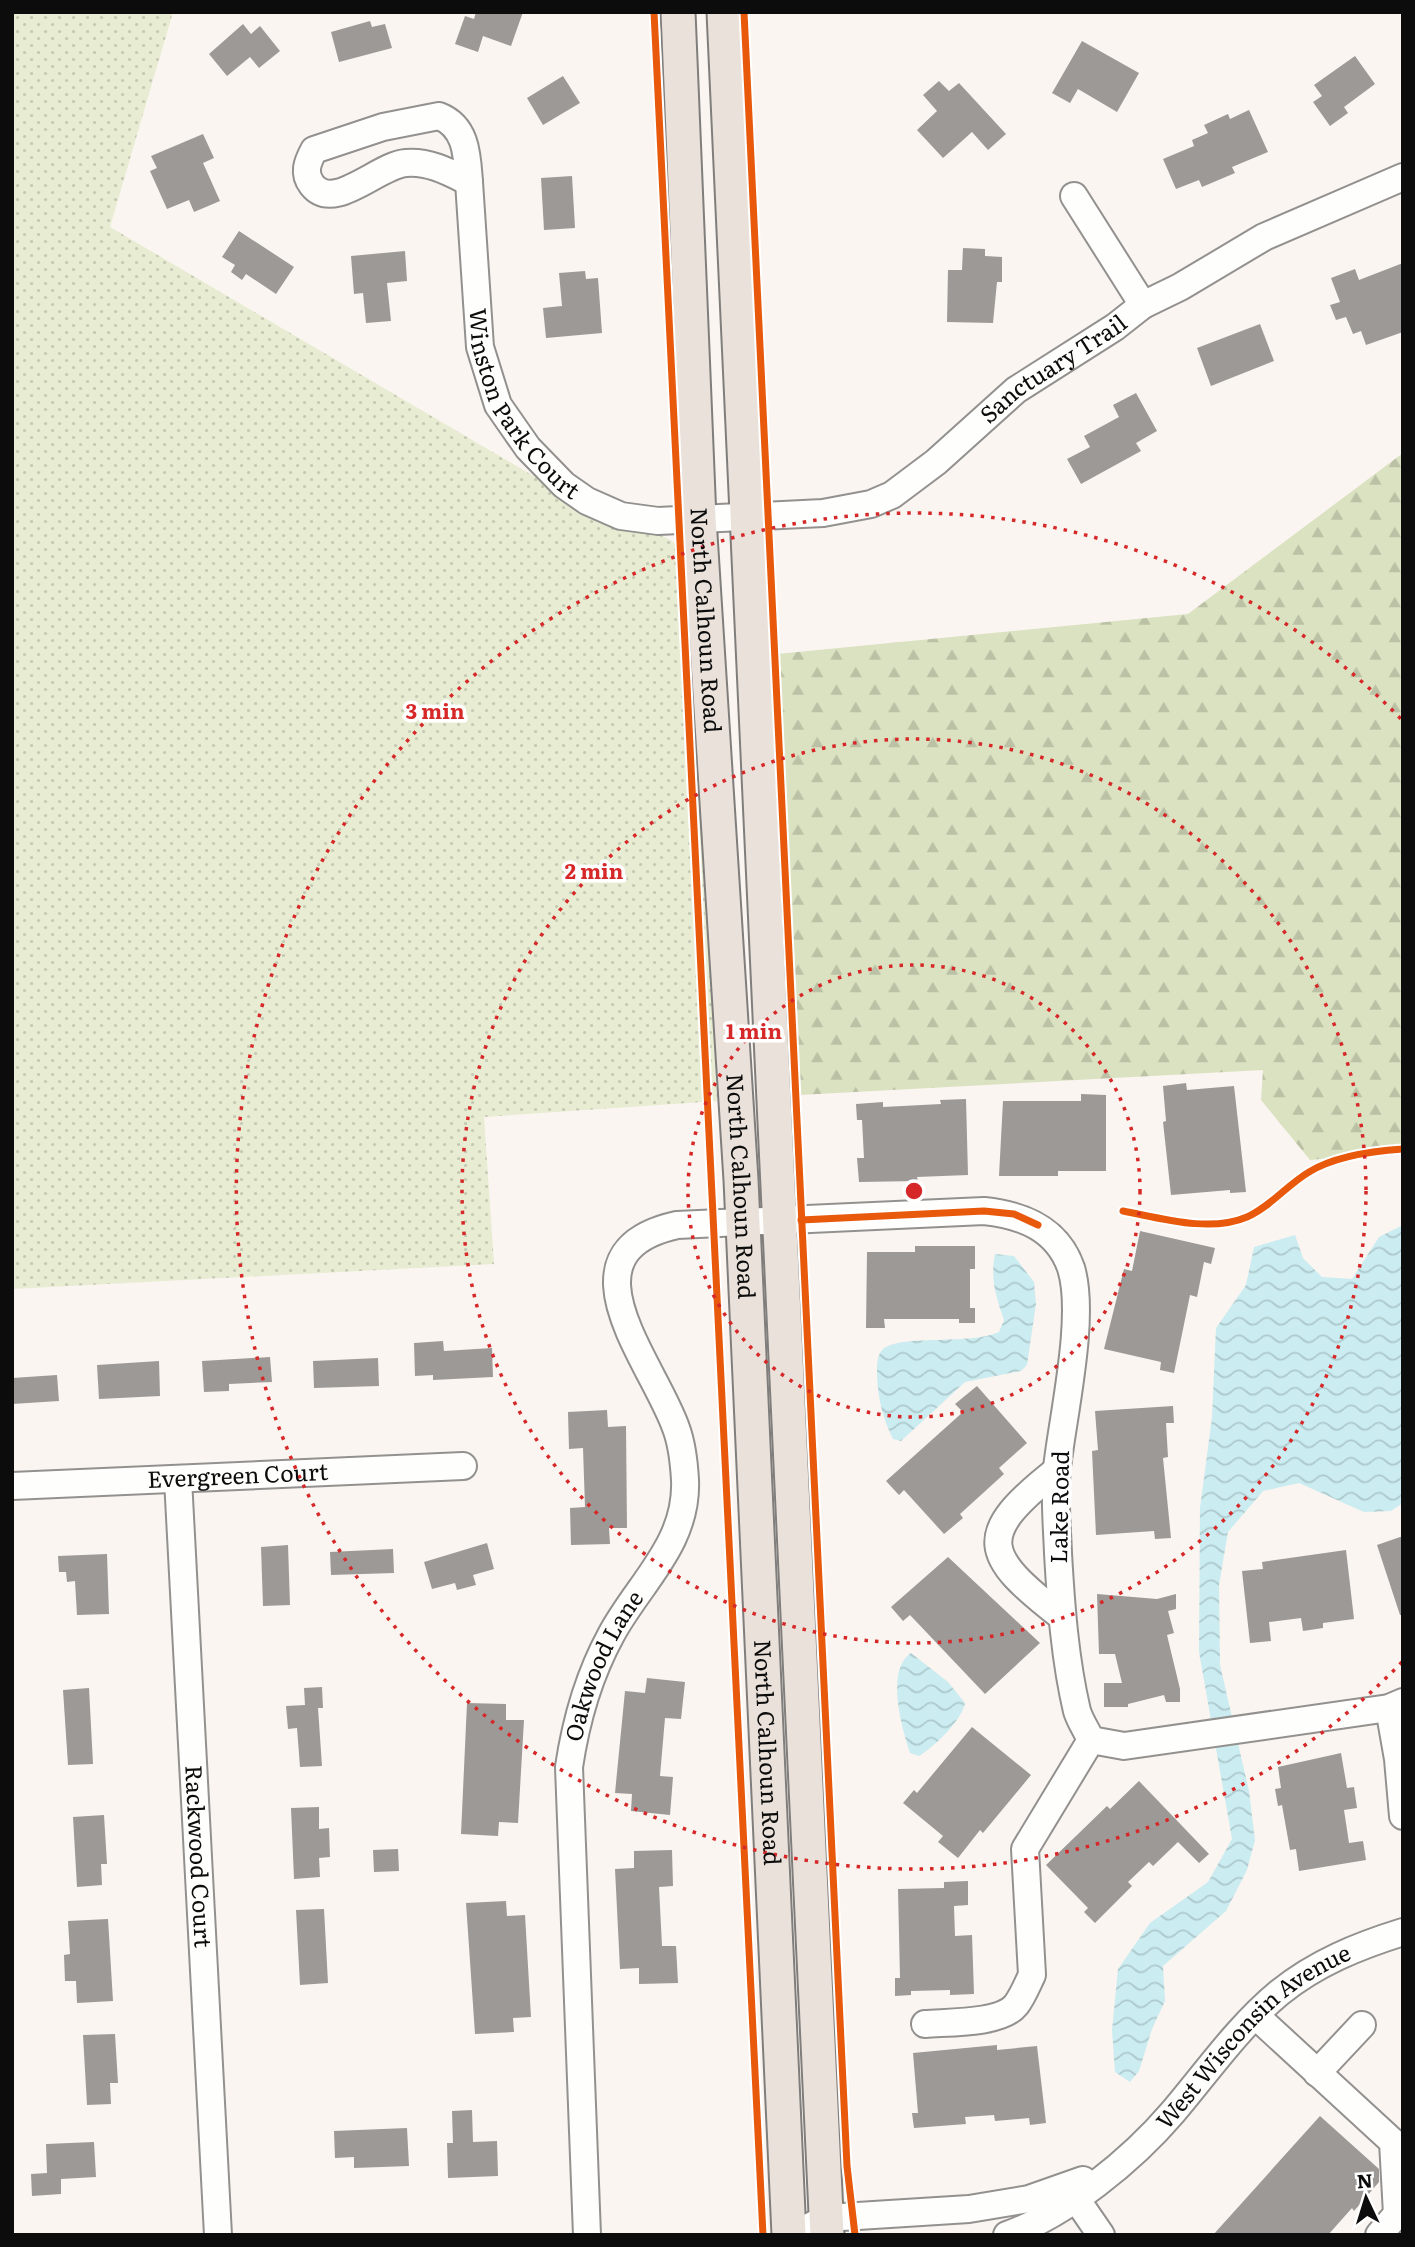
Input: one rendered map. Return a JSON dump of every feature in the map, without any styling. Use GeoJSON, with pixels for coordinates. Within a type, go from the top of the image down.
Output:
{"type":"FeatureCollection","features":[{"type":"Feature","properties":{"kind":"main road","name":"North Calhoun Road"},"geometry":{"type":"LineString","coordinates":[[678,12],[699,519],[742,1223],[759,1638],[789,2235]]}},
{"type":"Feature","properties":{"kind":"main road","name":"North Calhoun Road"},"geometry":{"type":"LineString","coordinates":[[724,12],[750,518],[786,1419],[826,2226]]}},
{"type":"Feature","properties":{"kind":"main road"},"geometry":{"type":"LineString","coordinates":[[759,1638],[798,1635]]}},
{"type":"Feature","properties":{"kind":"street","name":"Winston Park Court"},"geometry":{"type":"LineString","coordinates":[[469,182],[443,169],[406,163],[383,169],[342,193],[327,195],[315,189],[307,178],[306,164],[314,150],[332,143],[408,120],[439,116],[450,120],[462,134],[469,182],[480,347],[489,382],[510,425],[546,469],[587,501],[636,519],[699,519]]}},
{"type":"Feature","properties":{"kind":"street","name":"Sanctuary Trail"},"geometry":{"type":"LineString","coordinates":[[699,519],[849,510],[892,495],[928,469],[1016,390],[1115,327],[1143,305],[1180,287],[1264,237],[1403,177]]}},
{"type":"Feature","properties":{"kind":"street"},"geometry":{"type":"LineString","coordinates":[[1074,196],[1143,305]]}},
{"type":"Feature","properties":{"kind":"street","name":"Lake Road"},"geometry":{"type":"LineString","coordinates":[[742,1223],[984,1210],[1014,1214],[1038,1225],[1059,1244],[1070,1266],[1077,1295],[1067,1405],[1057,1470],[1062,1617],[1078,1714],[1091,1740]]}},
{"type":"Feature","properties":{"kind":"street","name":"Oakwood Lane"},"geometry":{"type":"LineString","coordinates":[[587,2235],[569,1766],[581,1704],[590,1680],[625,1610],[666,1555],[677,1528],[685,1483],[682,1449],[676,1426],[621,1314],[617,1273],[631,1246],[653,1230],[677,1225],[742,1223]]}},
{"type":"Feature","properties":{"kind":"street","name":"Evergreen Court"},"geometry":{"type":"LineString","coordinates":[[12,1486],[463,1466]]}},
{"type":"Feature","properties":{"kind":"street"},"geometry":{"type":"LineString","coordinates":[[1057,1470],[1008,1513],[999,1527],[997,1542],[1003,1561],[1014,1578],[1062,1617]]}},
{"type":"Feature","properties":{"kind":"street","name":"Rackwood Court"},"geometry":{"type":"LineString","coordinates":[[178,1479],[218,2235]]}},
{"type":"Feature","properties":{"kind":"street"},"geometry":{"type":"LineString","coordinates":[[925,2024],[989,2019],[1016,2007],[1032,1975],[1025,1849],[1091,1740],[1124,1746],[1396,1705],[1403,1816]]}},
{"type":"Feature","properties":{"kind":"street","name":"West Wisconsin Avenue"},"geometry":{"type":"LineString","coordinates":[[1007,2235],[1034,2225],[1071,2192],[1119,2163],[1170,2115],[1279,1993],[1327,1961],[1403,1932]]}},
{"type":"Feature","properties":{"kind":"street"},"geometry":{"type":"LineString","coordinates":[[1256,2016],[1393,2142],[1397,2214],[1378,2235]]}},
{"type":"Feature","properties":{"kind":"street"},"geometry":{"type":"LineString","coordinates":[[1317,2073],[1362,2025]]}},
{"type":"Feature","properties":{"kind":"street"},"geometry":{"type":"LineString","coordinates":[[1071,2192],[1101,2235]]}},
{"type":"Feature","properties":{"kind":"street","name":"West Wisconsin Avenue"},"geometry":{"type":"LineString","coordinates":[[794,2235],[826,2226],[970,2209],[1071,2192]]}},
{"type":"Feature","properties":{"kind":"green space"},"geometry":{"type":"Polygon","coordinates":[[[12,12],[173,12],[110,227],[603,517],[665,537],[685,552],[691,563],[717,1101],[484,1117],[494,1264],[12,1289],[12,12]]]}},
{"type":"Feature","properties":{"kind":"green space"},"geometry":{"type":"Polygon","coordinates":[[[1403,453],[1403,1151],[1310,1160],[1261,1100],[1263,1070],[799,1095],[777,654],[1188,614],[1403,453]]]}},
{"type":"Feature","properties":{"kind":"water"},"geometry":{"type":"Polygon","coordinates":[[[1403,1225],[1403,1503],[1391,1511],[1364,1512],[1299,1483],[1263,1491],[1228,1532],[1219,1585],[1220,1665],[1249,1791],[1255,1840],[1247,1870],[1226,1911],[1163,1966],[1165,2001],[1152,2029],[1139,2071],[1130,2082],[1115,2072],[1112,2030],[1118,1969],[1150,1923],[1208,1882],[1232,1839],[1199,1652],[1200,1508],[1212,1417],[1216,1328],[1246,1285],[1254,1247],[1295,1235],[1303,1258],[1322,1277],[1352,1279],[1379,1237],[1403,1225]]]}},
{"type":"Feature","properties":{"kind":"water"},"geometry":{"type":"Polygon","coordinates":[[[995,1254],[1014,1256],[1034,1282],[1036,1304],[1027,1365],[1021,1371],[965,1382],[901,1441],[893,1439],[879,1393],[877,1368],[880,1352],[896,1343],[972,1338],[999,1332],[1004,1320],[996,1296],[995,1254]]]}},
{"type":"Feature","properties":{"kind":"water"},"geometry":{"type":"Polygon","coordinates":[[[911,1653],[948,1682],[965,1703],[959,1717],[946,1732],[919,1756],[910,1753],[898,1700],[899,1672],[903,1661],[911,1653]]]}},
{"type":"Feature","properties":{"kind":"building"},"geometry":{"type":"Polygon","coordinates":[[[476,12],[523,12],[511,46],[483,36],[478,52],[455,44],[465,16],[474,19],[476,12]]]}},
{"type":"Feature","properties":{"kind":"building"},"geometry":{"type":"Polygon","coordinates":[[[370,21],[372,27],[385,24],[392,48],[339,62],[331,32],[370,21]]]}},
{"type":"Feature","properties":{"kind":"building"},"geometry":{"type":"Polygon","coordinates":[[[243,24],[251,34],[260,26],[280,51],[259,68],[250,57],[227,76],[209,54],[243,24]]]}},
{"type":"Feature","properties":{"kind":"building"},"geometry":{"type":"Polygon","coordinates":[[[1082,41],[1139,73],[1117,112],[1078,89],[1070,103],[1052,93],[1082,41]]]}},
{"type":"Feature","properties":{"kind":"building"},"geometry":{"type":"Polygon","coordinates":[[[1355,56],[1375,84],[1344,107],[1348,113],[1330,126],[1313,102],[1322,96],[1314,85],[1355,56]]]}},
{"type":"Feature","properties":{"kind":"building"},"geometry":{"type":"Polygon","coordinates":[[[563,76],[580,103],[543,125],[527,98],[563,76]]]}},
{"type":"Feature","properties":{"kind":"building"},"geometry":{"type":"Polygon","coordinates":[[[939,81],[949,91],[959,83],[1006,134],[988,150],[972,132],[943,158],[917,130],[937,111],[923,95],[939,81]]]}},
{"type":"Feature","properties":{"kind":"building"},"geometry":{"type":"Polygon","coordinates":[[[1249,110],[1268,152],[1232,167],[1235,173],[1202,187],[1199,180],[1176,189],[1163,159],[1194,146],[1192,140],[1208,133],[1204,125],[1228,114],[1230,119],[1249,110]]]}},
{"type":"Feature","properties":{"kind":"building"},"geometry":{"type":"Polygon","coordinates":[[[203,134],[214,158],[203,163],[220,201],[194,212],[189,200],[167,209],[150,171],[157,168],[151,156],[203,134]]]}},
{"type":"Feature","properties":{"kind":"building"},"geometry":{"type":"Polygon","coordinates":[[[572,176],[575,228],[544,230],[541,178],[572,176]]]}},
{"type":"Feature","properties":{"kind":"building"},"geometry":{"type":"Polygon","coordinates":[[[239,231],[294,267],[276,294],[246,274],[242,280],[231,272],[235,265],[222,257],[239,231]]]}},
{"type":"Feature","properties":{"kind":"building"},"geometry":{"type":"Polygon","coordinates":[[[963,248],[985,249],[985,256],[1002,257],[1002,282],[997,282],[993,323],[947,322],[948,270],[962,270],[963,248]]]}},
{"type":"Feature","properties":{"kind":"building"},"geometry":{"type":"Polygon","coordinates":[[[405,251],[407,281],[387,283],[391,321],[366,323],[363,293],[354,294],[351,256],[405,251]]]}},
{"type":"Feature","properties":{"kind":"building"},"geometry":{"type":"Polygon","coordinates":[[[1403,263],[1403,332],[1366,345],[1361,331],[1353,334],[1346,317],[1336,320],[1330,305],[1340,302],[1331,278],[1355,269],[1359,280],[1403,263]]]}},
{"type":"Feature","properties":{"kind":"building"},"geometry":{"type":"Polygon","coordinates":[[[585,271],[586,279],[598,278],[602,333],[546,338],[543,308],[562,306],[559,273],[585,271]]]}},
{"type":"Feature","properties":{"kind":"building"},"geometry":{"type":"Polygon","coordinates":[[[1260,324],[1274,361],[1211,386],[1197,348],[1260,324]]]}},
{"type":"Feature","properties":{"kind":"building"},"geometry":{"type":"Polygon","coordinates":[[[1136,393],[1157,431],[1136,443],[1141,451],[1081,484],[1067,459],[1090,447],[1084,436],[1119,417],[1113,405],[1136,393]]]}},
{"type":"Feature","properties":{"kind":"building"},"geometry":{"type":"Polygon","coordinates":[[[1186,1083],[1187,1090],[1234,1086],[1246,1192],[1230,1193],[1230,1190],[1171,1195],[1163,1122],[1166,1121],[1163,1086],[1186,1083]]]}},
{"type":"Feature","properties":{"kind":"building"},"geometry":{"type":"Polygon","coordinates":[[[1081,1094],[1106,1095],[1106,1171],[1058,1171],[1058,1176],[999,1176],[1003,1101],[1081,1101],[1081,1094]]]}},
{"type":"Feature","properties":{"kind":"building"},"geometry":{"type":"Polygon","coordinates":[[[966,1099],[968,1175],[917,1177],[918,1181],[859,1182],[857,1158],[864,1158],[862,1120],[857,1120],[856,1104],[883,1102],[883,1107],[941,1104],[940,1100],[966,1099]]]}},
{"type":"Feature","properties":{"kind":"building"},"geometry":{"type":"Polygon","coordinates":[[[1140,1231],[1215,1248],[1211,1264],[1204,1262],[1197,1297],[1190,1295],[1174,1373],[1160,1370],[1161,1362],[1104,1349],[1124,1269],[1132,1271],[1140,1231]]]}},
{"type":"Feature","properties":{"kind":"building"},"geometry":{"type":"Polygon","coordinates":[[[915,1246],[975,1246],[975,1269],[970,1269],[970,1308],[975,1308],[975,1323],[959,1323],[959,1319],[884,1319],[885,1328],[866,1328],[867,1252],[915,1252],[915,1246]]]}},
{"type":"Feature","properties":{"kind":"building"},"geometry":{"type":"Polygon","coordinates":[[[443,1341],[444,1351],[492,1348],[493,1377],[433,1380],[433,1375],[415,1376],[414,1343],[443,1341]]]}},
{"type":"Feature","properties":{"kind":"building"},"geometry":{"type":"Polygon","coordinates":[[[270,1357],[272,1382],[229,1384],[229,1391],[204,1392],[202,1361],[270,1357]]]}},
{"type":"Feature","properties":{"kind":"building"},"geometry":{"type":"Polygon","coordinates":[[[378,1358],[379,1386],[314,1388],[313,1361],[378,1358]]]}},
{"type":"Feature","properties":{"kind":"building"},"geometry":{"type":"Polygon","coordinates":[[[159,1361],[160,1396],[99,1399],[97,1365],[159,1361]]]}},
{"type":"Feature","properties":{"kind":"building"},"geometry":{"type":"Polygon","coordinates":[[[57,1375],[59,1401],[12,1404],[12,1378],[57,1375]]]}},
{"type":"Feature","properties":{"kind":"building"},"geometry":{"type":"Polygon","coordinates":[[[977,1386],[1027,1443],[999,1468],[1004,1474],[960,1514],[963,1518],[944,1534],[904,1490],[899,1495],[886,1481],[963,1412],[955,1404],[977,1386]]]}},
{"type":"Feature","properties":{"kind":"building"},"geometry":{"type":"Polygon","coordinates":[[[1173,1406],[1174,1423],[1166,1423],[1168,1457],[1163,1458],[1171,1538],[1155,1539],[1154,1531],[1096,1535],[1092,1451],[1098,1450],[1095,1411],[1173,1406]]]}},
{"type":"Feature","properties":{"kind":"building"},"geometry":{"type":"Polygon","coordinates":[[[607,1410],[608,1427],[626,1426],[627,1528],[609,1528],[610,1544],[571,1545],[570,1508],[585,1507],[583,1448],[569,1449],[568,1412],[607,1410]]]}},
{"type":"Feature","properties":{"kind":"building"},"geometry":{"type":"Polygon","coordinates":[[[1403,1536],[1403,1615],[1400,1615],[1377,1545],[1403,1536]]]}},
{"type":"Feature","properties":{"kind":"building"},"geometry":{"type":"Polygon","coordinates":[[[487,1543],[494,1569],[473,1575],[476,1585],[457,1590],[455,1583],[432,1589],[424,1562],[487,1543]]]}},
{"type":"Feature","properties":{"kind":"building"},"geometry":{"type":"Polygon","coordinates":[[[288,1545],[290,1605],[263,1606],[261,1547],[288,1545]]]}},
{"type":"Feature","properties":{"kind":"building"},"geometry":{"type":"Polygon","coordinates":[[[393,1549],[394,1573],[331,1575],[330,1552],[393,1549]]]}},
{"type":"Feature","properties":{"kind":"building"},"geometry":{"type":"Polygon","coordinates":[[[1346,1550],[1354,1619],[1323,1623],[1323,1628],[1303,1631],[1301,1618],[1269,1622],[1271,1641],[1250,1643],[1242,1571],[1263,1569],[1262,1562],[1346,1550]]]}},
{"type":"Feature","properties":{"kind":"building"},"geometry":{"type":"Polygon","coordinates":[[[107,1554],[109,1614],[77,1615],[75,1581],[67,1582],[66,1572],[59,1572],[58,1556],[107,1554]]]}},
{"type":"Feature","properties":{"kind":"building"},"geometry":{"type":"Polygon","coordinates":[[[948,1557],[1040,1643],[985,1694],[910,1615],[903,1621],[891,1607],[948,1557]]]}},
{"type":"Feature","properties":{"kind":"building"},"geometry":{"type":"Polygon","coordinates":[[[1097,1594],[1157,1599],[1176,1594],[1176,1609],[1168,1611],[1174,1633],[1167,1635],[1180,1689],[1180,1702],[1166,1702],[1164,1695],[1128,1704],[1128,1707],[1104,1707],[1104,1683],[1122,1683],[1115,1654],[1099,1654],[1097,1594]]]}},
{"type":"Feature","properties":{"kind":"building"},"geometry":{"type":"Polygon","coordinates":[[[647,1678],[685,1682],[681,1719],[665,1718],[660,1776],[673,1777],[670,1815],[631,1811],[632,1794],[615,1793],[625,1691],[645,1693],[647,1678]]]}},
{"type":"Feature","properties":{"kind":"building"},"geometry":{"type":"Polygon","coordinates":[[[322,1687],[323,1708],[318,1708],[322,1766],[300,1767],[297,1728],[288,1729],[286,1706],[305,1705],[304,1688],[322,1687]]]}},
{"type":"Feature","properties":{"kind":"building"},"geometry":{"type":"Polygon","coordinates":[[[89,1688],[93,1764],[68,1765],[63,1690],[89,1688]]]}},
{"type":"Feature","properties":{"kind":"building"},"geometry":{"type":"Polygon","coordinates":[[[467,1703],[506,1704],[506,1720],[524,1720],[518,1823],[499,1822],[498,1836],[461,1834],[467,1703]]]}},
{"type":"Feature","properties":{"kind":"building"},"geometry":{"type":"Polygon","coordinates":[[[972,1727],[1031,1775],[983,1833],[980,1830],[958,1858],[938,1842],[943,1836],[903,1803],[914,1790],[917,1793],[972,1727]]]}},
{"type":"Feature","properties":{"kind":"building"},"geometry":{"type":"Polygon","coordinates":[[[1341,1753],[1347,1788],[1354,1787],[1357,1808],[1344,1810],[1349,1843],[1363,1841],[1366,1860],[1299,1871],[1296,1849],[1290,1850],[1282,1805],[1278,1806],[1275,1789],[1281,1788],[1278,1767],[1341,1753]]]}},
{"type":"Feature","properties":{"kind":"building"},"geometry":{"type":"Polygon","coordinates":[[[1139,1781],[1209,1854],[1199,1863],[1178,1842],[1153,1866],[1149,1862],[1128,1882],[1132,1886],[1095,1923],[1084,1912],[1088,1908],[1046,1865],[1107,1806],[1110,1809],[1139,1781]]]}},
{"type":"Feature","properties":{"kind":"building"},"geometry":{"type":"Polygon","coordinates":[[[319,1807],[319,1829],[329,1828],[330,1857],[319,1858],[320,1877],[294,1879],[291,1808],[319,1807]]]}},
{"type":"Feature","properties":{"kind":"building"},"geometry":{"type":"Polygon","coordinates":[[[104,1815],[107,1864],[101,1864],[102,1885],[77,1887],[73,1817],[104,1815]]]}},
{"type":"Feature","properties":{"kind":"building"},"geometry":{"type":"Polygon","coordinates":[[[398,1849],[399,1871],[374,1872],[373,1850],[398,1849]]]}},
{"type":"Feature","properties":{"kind":"building"},"geometry":{"type":"Polygon","coordinates":[[[672,1850],[673,1886],[659,1887],[662,1946],[676,1946],[678,1983],[639,1984],[639,1968],[620,1969],[615,1869],[634,1868],[634,1851],[672,1850]]]}},
{"type":"Feature","properties":{"kind":"building"},"geometry":{"type":"Polygon","coordinates":[[[968,1881],[968,1905],[954,1906],[955,1936],[972,1935],[974,1994],[950,1995],[950,1990],[911,1991],[911,1995],[895,1996],[895,1978],[900,1978],[898,1889],[944,1888],[944,1882],[968,1881]]]}},
{"type":"Feature","properties":{"kind":"building"},"geometry":{"type":"Polygon","coordinates":[[[506,1901],[507,1916],[525,1915],[531,2017],[513,2018],[514,2032],[475,2034],[466,1903],[506,1901]]]}},
{"type":"Feature","properties":{"kind":"building"},"geometry":{"type":"Polygon","coordinates":[[[324,1909],[328,1983],[300,1985],[296,1910],[324,1909]]]}},
{"type":"Feature","properties":{"kind":"building"},"geometry":{"type":"Polygon","coordinates":[[[108,1919],[113,2001],[77,2003],[76,1981],[65,1981],[64,1955],[70,1954],[68,1921],[108,1919]]]}},
{"type":"Feature","properties":{"kind":"building"},"geometry":{"type":"Polygon","coordinates":[[[115,2034],[118,2083],[110,2083],[111,2104],[87,2105],[83,2035],[115,2034]]]}},
{"type":"Feature","properties":{"kind":"building"},"geometry":{"type":"Polygon","coordinates":[[[997,2045],[997,2050],[1037,2046],[1046,2123],[1030,2125],[1029,2118],[995,2121],[994,2115],[965,2117],[966,2124],[914,2128],[912,2113],[918,2113],[913,2053],[997,2045]]]}},
{"type":"Feature","properties":{"kind":"building"},"geometry":{"type":"Polygon","coordinates":[[[472,2110],[473,2142],[497,2141],[498,2176],[448,2178],[447,2143],[453,2143],[452,2111],[472,2110]]]}},
{"type":"Feature","properties":{"kind":"building"},"geometry":{"type":"Polygon","coordinates":[[[1320,2116],[1379,2169],[1379,2182],[1354,2211],[1352,2208],[1328,2235],[1213,2235],[1320,2116]]]}},
{"type":"Feature","properties":{"kind":"building"},"geometry":{"type":"Polygon","coordinates":[[[407,2128],[409,2166],[354,2168],[354,2157],[335,2158],[334,2131],[407,2128]]]}},
{"type":"Feature","properties":{"kind":"building"},"geometry":{"type":"Polygon","coordinates":[[[94,2142],[96,2177],[61,2179],[61,2194],[32,2196],[31,2174],[47,2173],[46,2144],[94,2142]]]}},
{"type":"Feature","properties":{"kind":"cycle path"},"geometry":{"type":"LineString","coordinates":[[654,12],[763,2235]]}},
{"type":"Feature","properties":{"kind":"cycle path"},"geometry":{"type":"LineString","coordinates":[[744,12],[847,2166],[855,2235]]}},
{"type":"Feature","properties":{"kind":"cycle path"},"geometry":{"type":"LineString","coordinates":[[1123,1211],[1185,1223],[1233,1222],[1255,1213],[1319,1166],[1354,1155],[1403,1149]]}},
{"type":"Feature","properties":{"kind":"cycle path"},"geometry":{"type":"LineString","coordinates":[[801,1220],[984,1211],[1014,1214],[1038,1225]]}}]}
